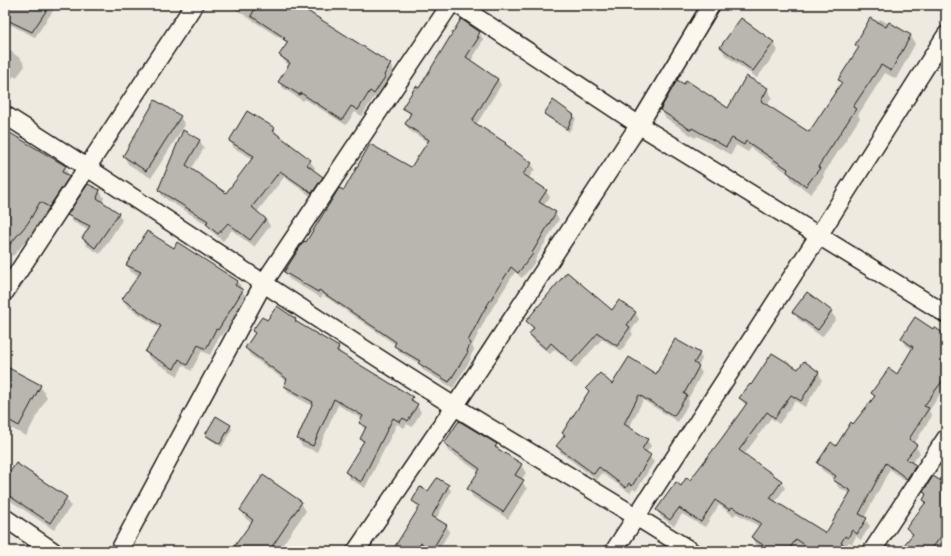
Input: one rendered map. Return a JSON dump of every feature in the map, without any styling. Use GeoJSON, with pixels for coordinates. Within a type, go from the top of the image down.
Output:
{"type":"FeatureCollection","features":[{"type":"Feature","properties":{"kind":"street"},"geometry":{"type":"LineString","coordinates":[[5,292],[194,5]]}},
{"type":"Feature","properties":{"kind":"street"},"geometry":{"type":"LineString","coordinates":[[119,551],[263,284],[450,5]]}},
{"type":"Feature","properties":{"kind":"street"},"geometry":{"type":"LineString","coordinates":[[458,5],[639,125],[946,314]]}},
{"type":"Feature","properties":{"kind":"street"},"geometry":{"type":"LineString","coordinates":[[356,551],[455,406],[639,125],[711,5]]}},
{"type":"Feature","properties":{"kind":"street"},"geometry":{"type":"LineString","coordinates":[[614,551],[819,235],[946,35]]}},
{"type":"Feature","properties":{"kind":"street"},"geometry":{"type":"LineString","coordinates":[[5,115],[263,284],[455,406],[638,516],[691,551]]}},
{"type":"Feature","properties":{"kind":"street"},"geometry":{"type":"LineString","coordinates":[[872,551],[946,438]]}},
{"type":"Feature","properties":{"kind":"street"},"geometry":{"type":"LineString","coordinates":[[5,518],[53,551]]}},
{"type":"Feature","properties":{"kind":"building"},"geometry":{"type":"Polygon","coordinates":[[[5,5],[50,5],[32,32],[5,19],[5,5]]]}},
{"type":"Feature","properties":{"kind":"building"},"geometry":{"type":"Polygon","coordinates":[[[257,5],[298,5],[391,64],[374,94],[370,91],[358,110],[351,106],[342,120],[301,93],[300,95],[278,82],[290,63],[279,55],[288,42],[283,39],[285,38],[251,16],[257,5]]]}},
{"type":"Feature","properties":{"kind":"building"},"geometry":{"type":"Polygon","coordinates":[[[741,18],[774,42],[753,71],[720,47],[741,18]]]}},
{"type":"Feature","properties":{"kind":"building"},"geometry":{"type":"Polygon","coordinates":[[[870,18],[886,27],[889,22],[911,35],[891,71],[881,65],[853,107],[856,109],[818,167],[820,168],[806,186],[787,172],[788,169],[746,141],[744,145],[732,138],[726,147],[692,128],[691,130],[660,110],[677,80],[684,84],[686,80],[728,108],[746,76],[768,88],[761,101],[809,132],[842,82],[838,80],[859,47],[855,45],[870,18]]]}},
{"type":"Feature","properties":{"kind":"building"},"geometry":{"type":"Polygon","coordinates":[[[461,19],[480,32],[477,37],[479,37],[466,57],[498,79],[472,121],[506,143],[505,144],[532,163],[523,174],[547,190],[539,202],[556,212],[532,253],[533,254],[518,273],[511,267],[483,312],[468,341],[471,343],[467,351],[468,352],[449,382],[418,363],[420,361],[394,346],[396,342],[319,290],[318,292],[284,272],[304,241],[306,242],[339,188],[344,190],[370,144],[411,167],[429,140],[405,124],[411,113],[402,108],[416,86],[419,88],[461,19]]]}},
{"type":"Feature","properties":{"kind":"building"},"geometry":{"type":"Polygon","coordinates":[[[155,100],[181,116],[146,171],[123,156],[155,100]]]}},
{"type":"Feature","properties":{"kind":"building"},"geometry":{"type":"Polygon","coordinates":[[[553,100],[574,115],[567,129],[544,114],[553,100]]]}},
{"type":"Feature","properties":{"kind":"building"},"geometry":{"type":"Polygon","coordinates":[[[247,111],[275,128],[273,131],[311,160],[307,165],[323,177],[312,193],[280,171],[252,207],[266,219],[250,240],[228,223],[218,234],[206,224],[208,221],[158,190],[183,130],[200,140],[186,165],[226,193],[254,156],[229,141],[247,111]]]}},
{"type":"Feature","properties":{"kind":"building"},"geometry":{"type":"Polygon","coordinates":[[[5,130],[66,166],[62,172],[70,176],[49,207],[40,202],[28,223],[5,250],[5,130]]]}},
{"type":"Feature","properties":{"kind":"building"},"geometry":{"type":"Polygon","coordinates":[[[88,184],[100,190],[97,198],[119,213],[95,248],[82,238],[90,226],[67,215],[88,184]]]}},
{"type":"Feature","properties":{"kind":"building"},"geometry":{"type":"Polygon","coordinates":[[[147,231],[174,248],[177,242],[238,281],[235,285],[243,290],[218,330],[216,329],[206,349],[198,345],[187,365],[179,359],[174,369],[145,352],[161,326],[122,299],[141,272],[126,265],[147,231]]]}},
{"type":"Feature","properties":{"kind":"building"},"geometry":{"type":"Polygon","coordinates":[[[567,272],[612,310],[619,300],[636,312],[627,325],[630,327],[617,346],[598,333],[572,362],[551,343],[546,349],[529,334],[534,328],[526,321],[567,272]]]}},
{"type":"Feature","properties":{"kind":"building"},"geometry":{"type":"Polygon","coordinates":[[[807,292],[832,311],[818,330],[792,312],[807,292]]]}},
{"type":"Feature","properties":{"kind":"building"},"geometry":{"type":"Polygon","coordinates":[[[277,306],[296,319],[295,321],[339,347],[337,351],[413,397],[411,400],[418,404],[408,421],[403,418],[400,422],[393,418],[361,482],[345,472],[364,441],[360,439],[366,427],[359,423],[363,416],[334,399],[313,446],[297,439],[313,402],[284,386],[287,379],[245,348],[255,333],[252,331],[262,317],[267,320],[277,306]]]}},
{"type":"Feature","properties":{"kind":"building"},"geometry":{"type":"Polygon","coordinates":[[[915,317],[933,329],[934,327],[946,335],[946,376],[924,406],[929,408],[909,439],[917,445],[906,459],[916,465],[907,479],[886,463],[859,514],[867,518],[857,534],[852,530],[848,538],[845,536],[841,543],[853,551],[814,551],[796,539],[788,551],[772,551],[751,537],[761,523],[732,507],[730,510],[715,500],[701,522],[679,508],[670,520],[656,510],[676,482],[681,486],[686,478],[690,480],[722,438],[747,403],[739,398],[750,384],[751,385],[772,353],[798,369],[804,361],[819,372],[801,401],[791,395],[775,418],[767,412],[739,450],[782,481],[770,498],[826,533],[851,491],[833,480],[836,476],[817,463],[831,442],[836,446],[851,422],[853,424],[875,396],[871,393],[889,368],[897,374],[913,347],[901,338],[915,317]]]}},
{"type":"Feature","properties":{"kind":"building"},"geometry":{"type":"Polygon","coordinates":[[[675,339],[700,353],[694,363],[699,366],[684,394],[687,395],[674,416],[639,395],[624,424],[648,439],[642,449],[651,455],[632,486],[629,483],[626,488],[599,467],[594,474],[556,446],[565,435],[562,433],[589,391],[586,388],[600,373],[612,384],[629,357],[656,374],[675,339]]]}},
{"type":"Feature","properties":{"kind":"building"},"geometry":{"type":"Polygon","coordinates":[[[5,366],[41,385],[19,426],[5,418],[5,366]]]}},
{"type":"Feature","properties":{"kind":"building"},"geometry":{"type":"Polygon","coordinates":[[[216,416],[231,425],[220,444],[205,435],[216,416]]]}},
{"type":"Feature","properties":{"kind":"building"},"geometry":{"type":"Polygon","coordinates":[[[459,421],[497,444],[495,447],[522,464],[515,475],[524,480],[503,512],[467,489],[480,469],[444,443],[459,421]]]}},
{"type":"Feature","properties":{"kind":"building"},"geometry":{"type":"Polygon","coordinates":[[[16,463],[67,497],[50,523],[5,493],[5,479],[16,463]]]}},
{"type":"Feature","properties":{"kind":"building"},"geometry":{"type":"Polygon","coordinates":[[[263,475],[302,502],[269,551],[231,551],[253,520],[240,510],[263,475]]]}},
{"type":"Feature","properties":{"kind":"building"},"geometry":{"type":"Polygon","coordinates":[[[933,476],[946,484],[946,530],[930,551],[899,551],[913,534],[906,528],[926,502],[923,500],[926,494],[923,492],[933,476]]]}},
{"type":"Feature","properties":{"kind":"building"},"geometry":{"type":"Polygon","coordinates":[[[437,478],[449,485],[432,516],[447,525],[432,550],[421,543],[416,551],[392,551],[420,506],[412,501],[420,487],[428,491],[437,478]]]}}]}
